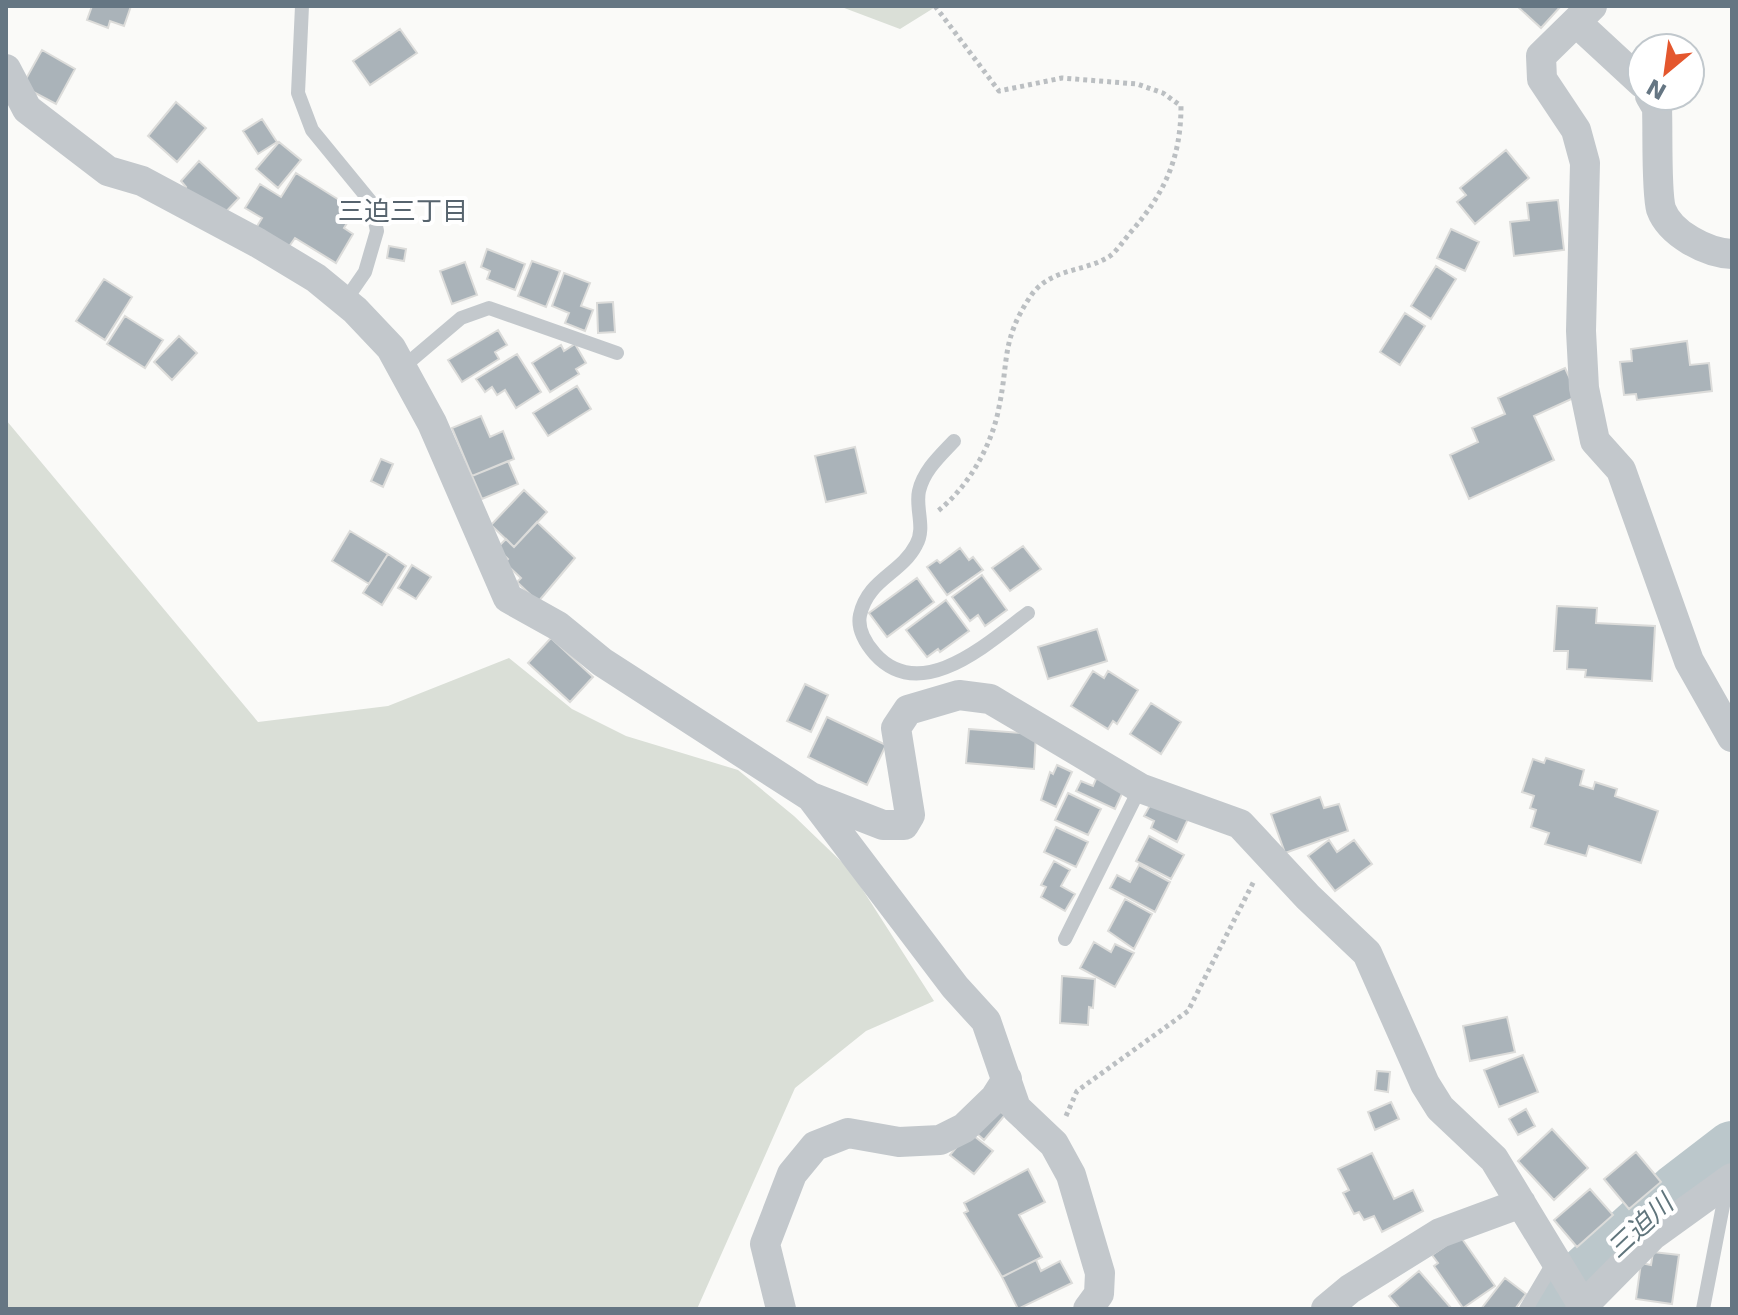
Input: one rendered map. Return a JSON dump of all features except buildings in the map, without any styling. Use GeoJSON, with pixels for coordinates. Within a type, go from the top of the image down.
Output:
{"type":"FeatureCollection","features":[{"type":"Feature","properties":{"kind":"street"},"geometry":{"type":"LineString","coordinates":[[1626,64],[1584,14],[1541,56],[1542,79],[1576,130],[1585,163],[1581,331],[1584,388],[1595,441],[1621,470],[1689,661],[1732,737]]}},
{"type":"Feature","properties":{"kind":"street"},"geometry":{"type":"LineString","coordinates":[[6,69],[27,109],[108,171],[142,181],[316,278],[345,301],[391,348],[432,423],[508,598],[558,626],[602,662],[811,797],[883,825],[904,825],[910,815],[896,728],[908,710],[946,684],[990,699],[1140,788],[1240,824],[1367,953],[1425,1084],[1440,1108],[1494,1159],[1572,1289],[1730,1179]]}},
{"type":"Feature","properties":{"kind":"street"},"geometry":{"type":"LineString","coordinates":[[1657,112],[1661,210],[1682,235],[1718,254],[1732,254]]}},
{"type":"Feature","properties":{"kind":"street"},"geometry":{"type":"LineString","coordinates":[[811,797],[955,987],[986,1021],[1016,1108],[1054,1144],[1071,1175],[1100,1273],[1099,1294],[1088,1309]]}},
{"type":"Feature","properties":{"kind":"street"},"geometry":{"type":"LineString","coordinates":[[781,1309],[765,1244],[792,1174],[815,1146],[848,1133],[899,1142],[940,1140],[964,1128],[995,1098],[1007,1079]]}},
{"type":"Feature","properties":{"kind":"street"},"geometry":{"type":"LineString","coordinates":[[1326,1309],[1350,1289],[1440,1233],[1521,1203]]}},
{"type":"Feature","properties":{"kind":"lane"},"geometry":{"type":"LineString","coordinates":[[302,6],[298,93],[312,130],[371,202],[377,231],[365,272],[345,301]]}},
{"type":"Feature","properties":{"kind":"lane"},"geometry":{"type":"LineString","coordinates":[[402,368],[461,318],[489,308],[617,353]]}},
{"type":"Feature","properties":{"kind":"lane"},"geometry":{"type":"LineString","coordinates":[[954,441],[926,472],[918,493],[921,526],[917,545],[871,588],[859,618],[865,642],[885,665],[946,684],[983,646],[1028,613]]}},
{"type":"Feature","properties":{"kind":"lane"},"geometry":{"type":"LineString","coordinates":[[1065,939],[1140,788]]}},
{"type":"Feature","properties":{"kind":"lane"},"geometry":{"type":"LineString","coordinates":[[1703,1309],[1730,1179]]}},
{"type":"Feature","properties":{"kind":"lane"},"geometry":{"type":"LineString","coordinates":[[1526,1309],[1572,1289]]}},
{"type":"Feature","properties":{"kind":"path"},"geometry":{"type":"LineString","coordinates":[[921,526],[947,504],[975,470],[999,410],[1007,338],[1028,300],[1039,284],[1110,256],[1155,204],[1179,148],[1181,133],[1181,106],[1163,93],[1137,84],[1062,78],[999,91],[935,6]]}},
{"type":"Feature","properties":{"kind":"path"},"geometry":{"type":"LineString","coordinates":[[1054,1144],[1077,1091],[1188,1011],[1250,885],[1275,861]]}},
{"type":"Feature","properties":{"kind":"shaded area"},"geometry":{"type":"Polygon","coordinates":[[[839,6],[937,6],[900,29],[839,6]]]}},
{"type":"Feature","properties":{"kind":"shaded area"},"geometry":{"type":"Polygon","coordinates":[[[6,420],[258,722],[388,706],[509,658],[572,709],[626,736],[738,770],[794,816],[850,870],[934,1001],[866,1031],[795,1088],[697,1309],[6,1309],[6,420]]]}},
{"type":"Feature","properties":{"kind":"waterway","name":"三迫川"},"geometry":{"type":"LineString","coordinates":[[1552,1309],[1558,1298],[1676,1191],[1732,1148]]}},
{"type":"Feature","properties":{"kind":"district","name":"三迫三丁目"},"geometry":{"type":"Point","coordinates":[403,211]}}]}
